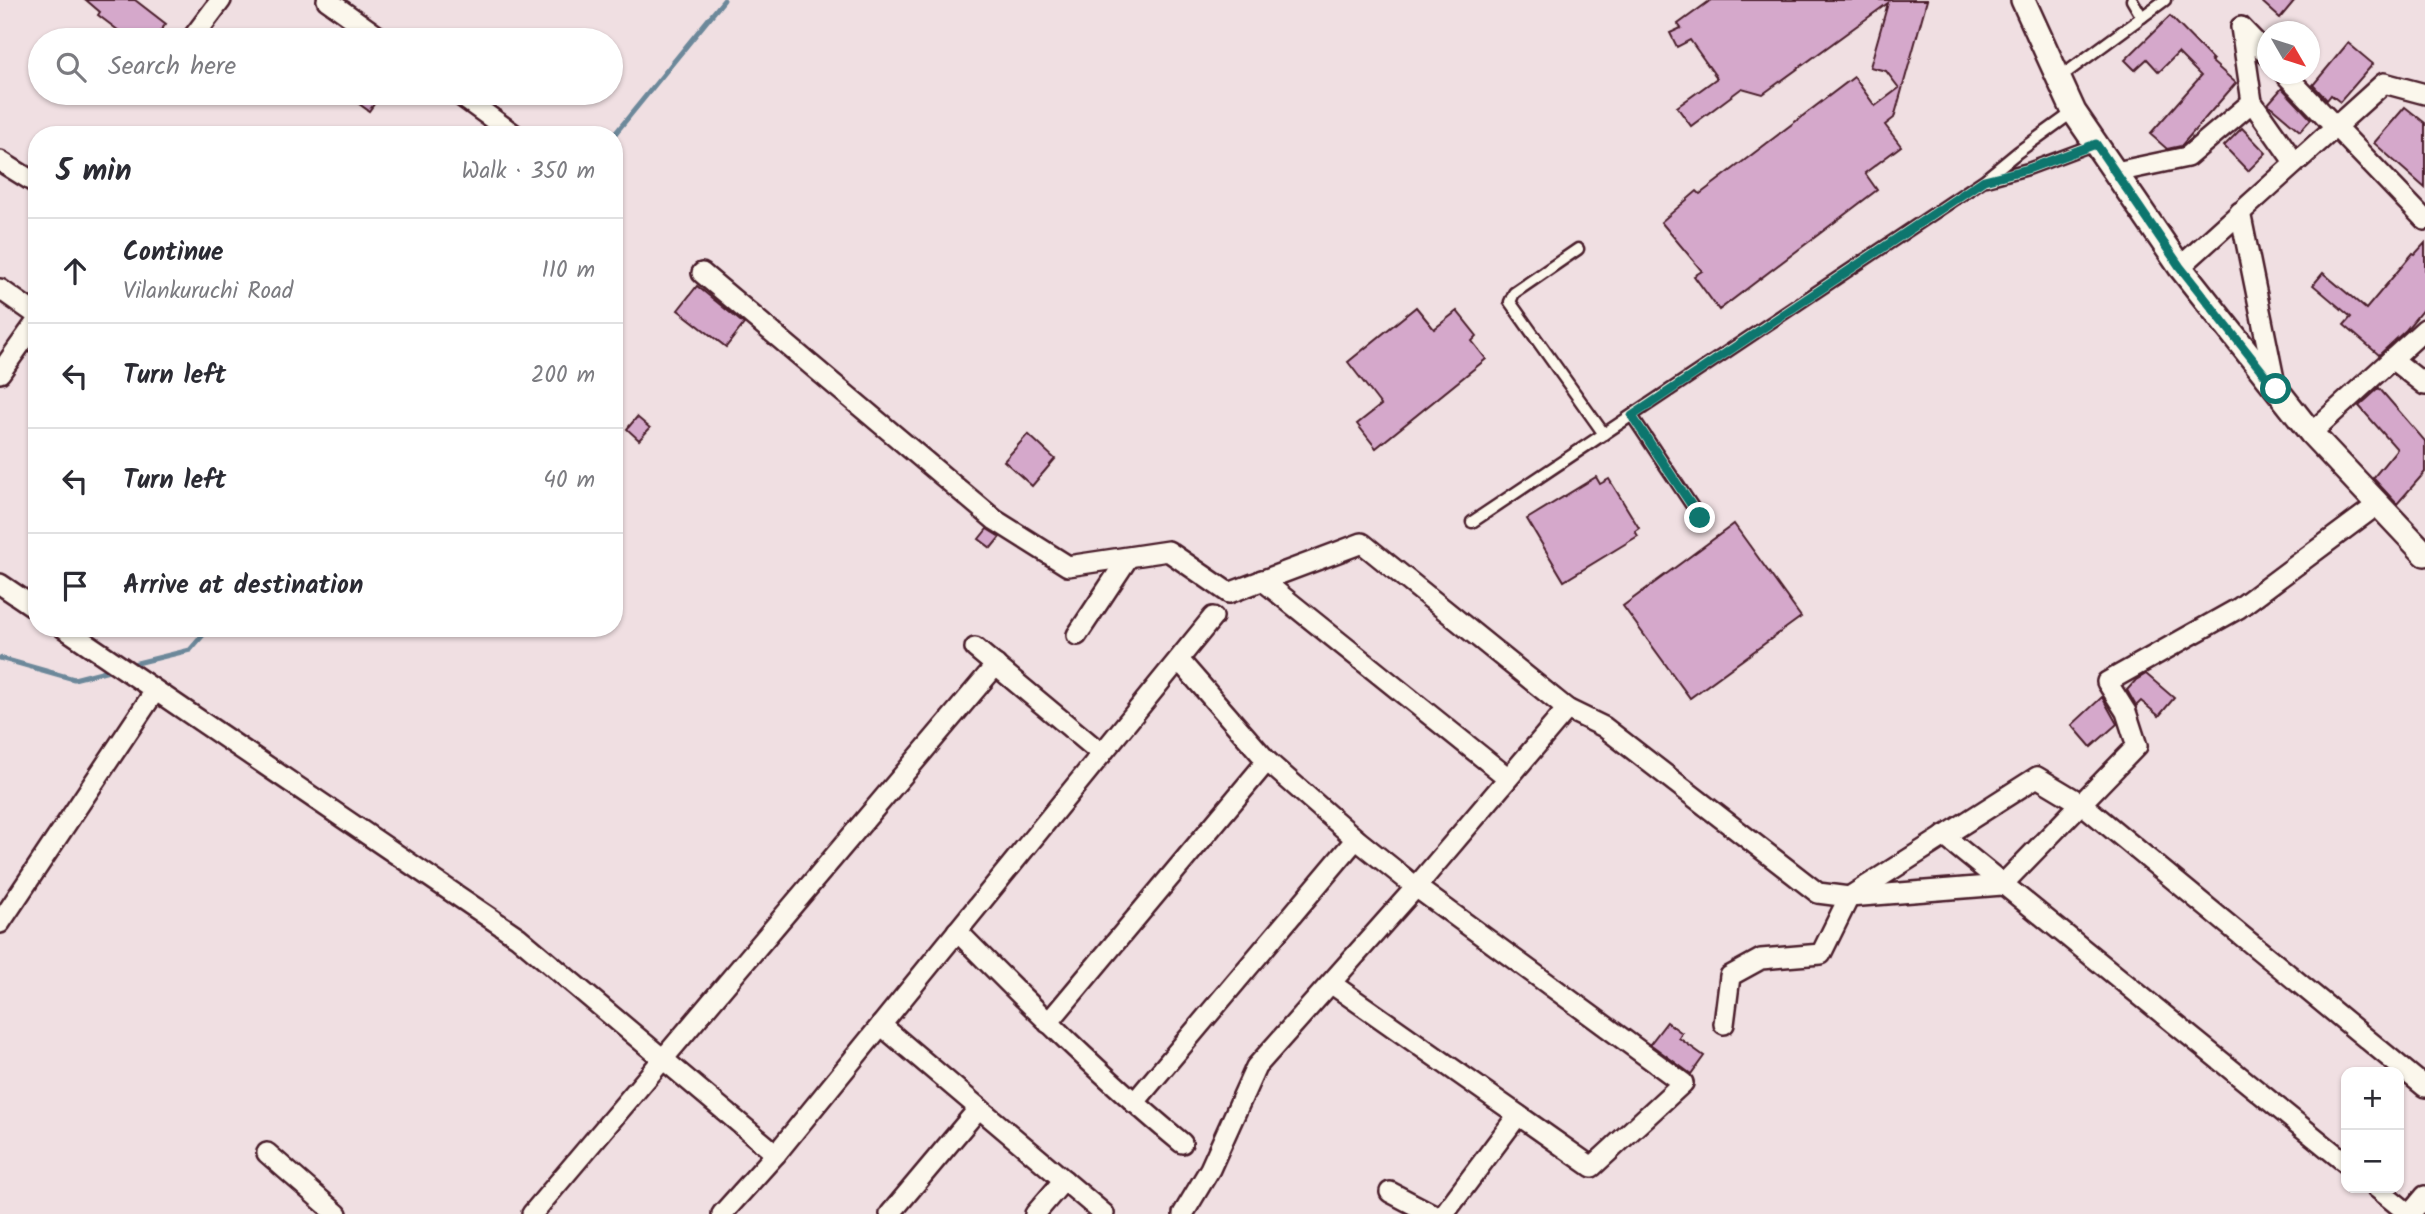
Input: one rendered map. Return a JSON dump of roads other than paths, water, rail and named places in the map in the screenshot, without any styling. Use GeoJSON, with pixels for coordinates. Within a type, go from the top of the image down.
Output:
{"type":"FeatureCollection","features":[{"type":"Feature","properties":{"kind":"street"},"geometry":{"type":"LineString","coordinates":[[200,28],[222,0]]}},
{"type":"Feature","properties":{"kind":"street"},"geometry":{"type":"LineString","coordinates":[[327,0],[366,28]]}},
{"type":"Feature","properties":{"kind":"street"},"geometry":{"type":"LineString","coordinates":[[2023,0],[2074,112],[2180,267],[2311,433],[2425,554]]}},
{"type":"Feature","properties":{"kind":"street"},"geometry":{"type":"LineString","coordinates":[[2257,44],[2241,27],[2252,102],[2295,163]]}},
{"type":"Feature","properties":{"kind":"street"},"geometry":{"type":"LineString","coordinates":[[2180,267],[2384,83],[2425,93]]}},
{"type":"Feature","properties":{"kind":"street"},"geometry":{"type":"LineString","coordinates":[[2295,84],[2425,220]]}},
{"type":"Feature","properties":{"kind":"street"},"geometry":{"type":"LineString","coordinates":[[2116,172],[2187,157],[2252,102]]}},
{"type":"Feature","properties":{"kind":"street"},"geometry":{"type":"LineString","coordinates":[[474,105],[503,126]]}},
{"type":"Feature","properties":{"kind":"street"},"geometry":{"type":"LineString","coordinates":[[0,161],[28,178]]}},
{"type":"Feature","properties":{"kind":"street"},"geometry":{"type":"LineString","coordinates":[[2240,212],[2276,389]]}},
{"type":"Feature","properties":{"kind":"street"},"geometry":{"type":"LineString","coordinates":[[702,273],[995,520],[1069,566],[1168,551],[1229,593],[1362,543],[1566,709],[1604,727],[1818,893],[1849,897],[2002,885],[2137,746],[2126,712],[2107,681],[2239,608],[2377,505]]}},
{"type":"Feature","properties":{"kind":"street"},"geometry":{"type":"LineString","coordinates":[[0,289],[28,309]]}},
{"type":"Feature","properties":{"kind":"street"},"geometry":{"type":"LineString","coordinates":[[2311,433],[2425,329]]}},
{"type":"Feature","properties":{"kind":"street"},"geometry":{"type":"LineString","coordinates":[[0,373],[28,334]]}},
{"type":"Feature","properties":{"kind":"street"},"geometry":{"type":"LineString","coordinates":[[2392,359],[2425,385]]}},
{"type":"Feature","properties":{"kind":"street"},"geometry":{"type":"LineString","coordinates":[[1077,635],[1128,558]]}},
{"type":"Feature","properties":{"kind":"street"},"geometry":{"type":"LineString","coordinates":[[1262,580],[1507,777]]}},
{"type":"Feature","properties":{"kind":"street"},"geometry":{"type":"LineString","coordinates":[[0,584],[28,603]]}},
{"type":"Feature","properties":{"kind":"street"},"geometry":{"type":"LineString","coordinates":[[722,1214],[776,1154],[1213,617]]}},
{"type":"Feature","properties":{"kind":"street"},"geometry":{"type":"LineString","coordinates":[[77,637],[518,936],[776,1154]]}},
{"type":"Feature","properties":{"kind":"street"},"geometry":{"type":"LineString","coordinates":[[975,648],[1102,754]]}},
{"type":"Feature","properties":{"kind":"street"},"geometry":{"type":"LineString","coordinates":[[1179,660],[1267,761],[1356,839],[1416,887],[1683,1083],[1592,1167],[1332,984]]}},
{"type":"Feature","properties":{"kind":"street"},"geometry":{"type":"LineString","coordinates":[[532,1214],[996,665]]}},
{"type":"Feature","properties":{"kind":"street"},"geometry":{"type":"LineString","coordinates":[[0,923],[155,691]]}},
{"type":"Feature","properties":{"kind":"street"},"geometry":{"type":"LineString","coordinates":[[1183,1214],[1210,1168],[1256,1067],[1416,887],[1566,709]]}},
{"type":"Feature","properties":{"kind":"street"},"geometry":{"type":"LineString","coordinates":[[1048,1023],[1267,761]]}},
{"type":"Feature","properties":{"kind":"street"},"geometry":{"type":"LineString","coordinates":[[1724,1024],[1730,976],[1761,959],[1821,954],[1849,897],[2037,776],[2082,804],[2425,1087]]}},
{"type":"Feature","properties":{"kind":"street"},"geometry":{"type":"LineString","coordinates":[[1944,836],[2341,1159]]}},
{"type":"Feature","properties":{"kind":"street"},"geometry":{"type":"LineString","coordinates":[[1134,1103],[1356,839]]}},
{"type":"Feature","properties":{"kind":"street"},"geometry":{"type":"LineString","coordinates":[[957,931],[1048,1023],[1134,1103],[1182,1143]]}},
{"type":"Feature","properties":{"kind":"street"},"geometry":{"type":"LineString","coordinates":[[881,1025],[1104,1214]]}},
{"type":"Feature","properties":{"kind":"street"},"geometry":{"type":"LineString","coordinates":[[890,1214],[979,1108]]}},
{"type":"Feature","properties":{"kind":"street"},"geometry":{"type":"LineString","coordinates":[[1444,1214],[1518,1115]]}},
{"type":"Feature","properties":{"kind":"street"},"geometry":{"type":"LineString","coordinates":[[267,1153],[337,1214]]}},
{"type":"Feature","properties":{"kind":"street"},"geometry":{"type":"LineString","coordinates":[[1035,1214],[1064,1180]]}},
{"type":"Feature","properties":{"kind":"street"},"geometry":{"type":"LineString","coordinates":[[1390,1192],[1432,1214]]}},
{"type":"Feature","properties":{"kind":"street"},"geometry":{"type":"LineString","coordinates":[[2383,1193],[2410,1214],[2425,1196]]}},
{"type":"Feature","properties":{"kind":"lane"},"geometry":{"type":"LineString","coordinates":[[2132,0],[2142,17]]}},
{"type":"Feature","properties":{"kind":"lane"},"geometry":{"type":"LineString","coordinates":[[2058,78],[2165,0]]}},
{"type":"Feature","properties":{"kind":"lane"},"geometry":{"type":"LineString","coordinates":[[1472,522],[1984,180],[2074,112]]}},
{"type":"Feature","properties":{"kind":"lane"},"geometry":{"type":"LineString","coordinates":[[1984,180],[2028,169],[2096,144]]}},
{"type":"Feature","properties":{"kind":"lane"},"geometry":{"type":"LineString","coordinates":[[1578,249],[1514,293],[1510,302],[1604,434]]}},
{"type":"Feature","properties":{"kind":"lane"},"geometry":{"type":"LineString","coordinates":[[1632,416],[1700,518]]}},
{"type":"Feature","properties":{"kind":"waterway"},"geometry":{"type":"LineString","coordinates":[[621,126],[724,0]]}},
{"type":"Feature","properties":{"kind":"waterway"},"geometry":{"type":"LineString","coordinates":[[129,665],[190,650],[201,637]]}},
{"type":"Feature","properties":{"kind":"waterway"},"geometry":{"type":"LineString","coordinates":[[0,658],[74,679],[113,669]]}}]}
